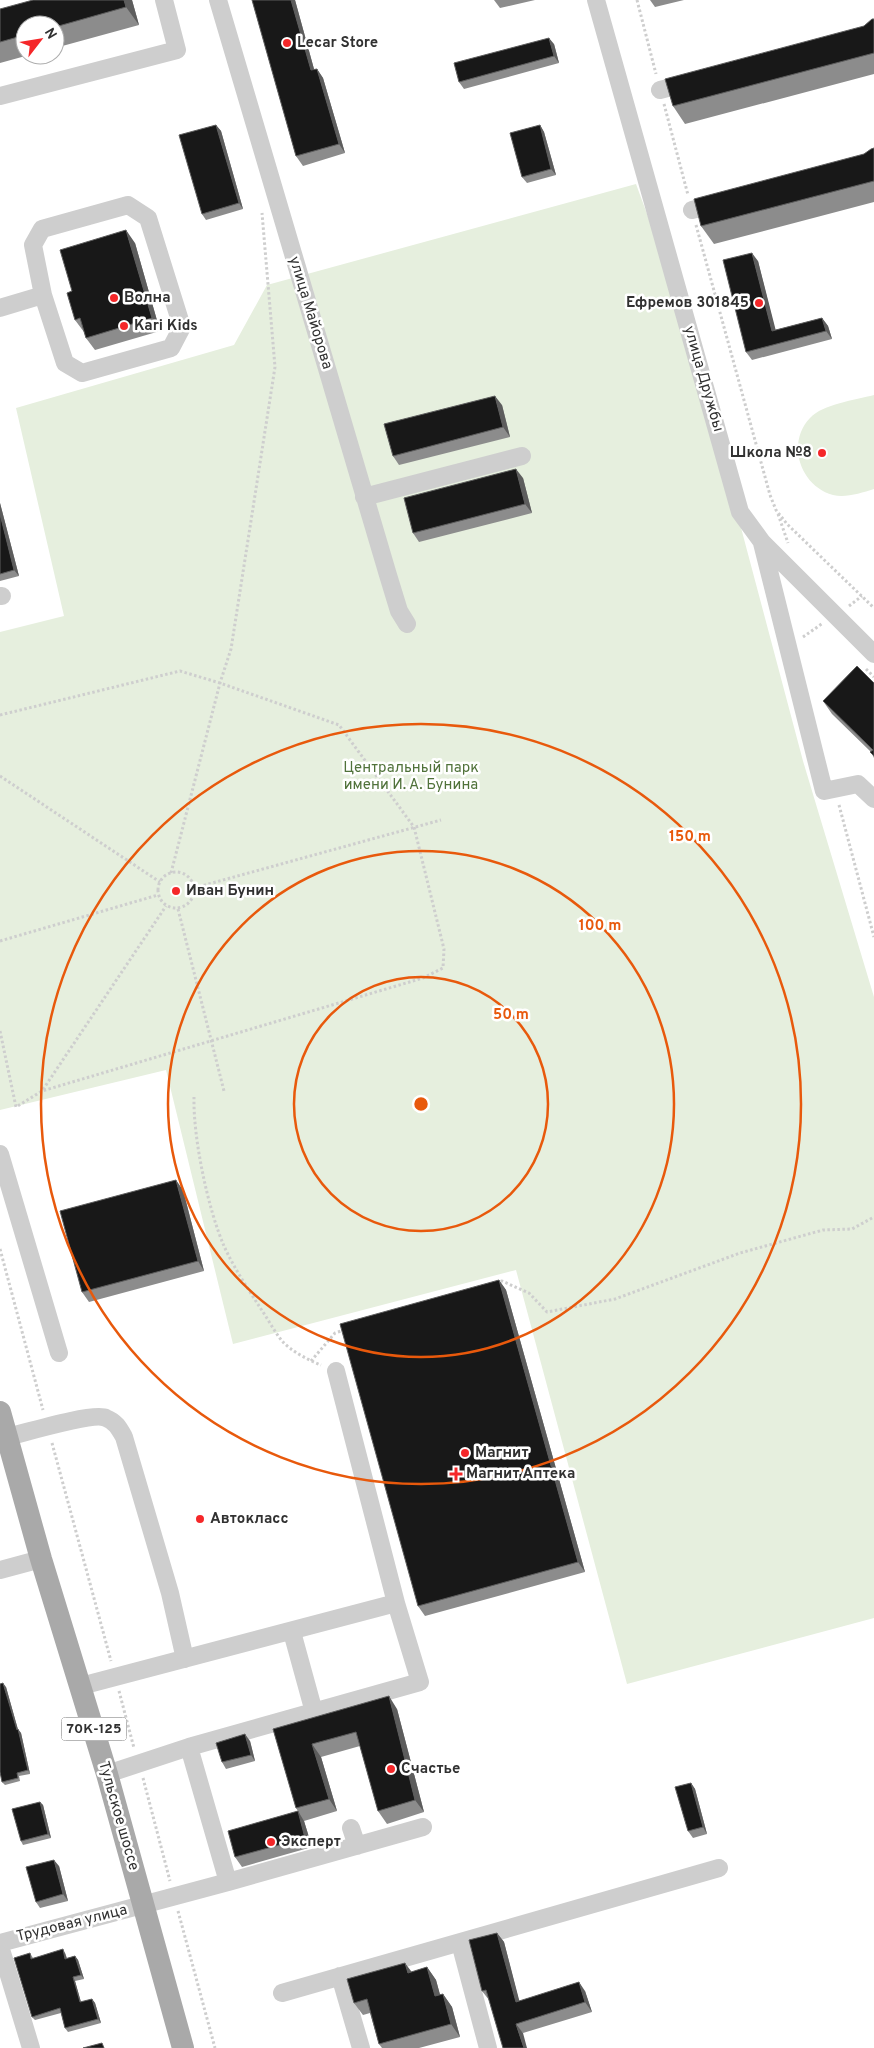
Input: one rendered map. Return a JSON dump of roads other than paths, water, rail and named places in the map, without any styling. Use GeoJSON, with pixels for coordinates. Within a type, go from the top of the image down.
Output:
{"type":"FeatureCollection","features":[{"type":"Feature","properties":{"kind":"main road","name":"Тульское шоссе"},"geometry":{"type":"LineString","coordinates":[[0,1412],[41,1559],[107,1774],[183,2048]]}},
{"type":"Feature","properties":{"kind":"street"},"geometry":{"type":"LineString","coordinates":[[0,96],[177,50],[164,0]]}},
{"type":"Feature","properties":{"kind":"street","name":"улица Майорова"},"geometry":{"type":"LineString","coordinates":[[218,0],[364,497],[399,611],[407,624]]}},
{"type":"Feature","properties":{"kind":"street","name":"улица Дружбы"},"geometry":{"type":"LineString","coordinates":[[596,0],[740,512],[762,542],[874,654]]}},
{"type":"Feature","properties":{"kind":"street"},"geometry":{"type":"LineString","coordinates":[[660,90],[706,78]]}},
{"type":"Feature","properties":{"kind":"street"},"geometry":{"type":"LineString","coordinates":[[692,210],[730,200]]}},
{"type":"Feature","properties":{"kind":"street"},"geometry":{"type":"LineString","coordinates":[[128,206],[148,218],[182,327],[171,348],[82,373],[65,363],[44,295],[32,245],[42,229],[128,206]]}},
{"type":"Feature","properties":{"kind":"street"},"geometry":{"type":"LineString","coordinates":[[0,308],[44,295]]}},
{"type":"Feature","properties":{"kind":"street"},"geometry":{"type":"LineString","coordinates":[[364,497],[522,456]]}},
{"type":"Feature","properties":{"kind":"street"},"geometry":{"type":"LineString","coordinates":[[762,542],[824,791],[858,784],[874,799]]}},
{"type":"Feature","properties":{"kind":"street"},"geometry":{"type":"LineString","coordinates":[[0,1154],[59,1353]]}},
{"type":"Feature","properties":{"kind":"street"},"geometry":{"type":"LineString","coordinates":[[107,1774],[189,1747],[420,1682],[396,1603],[336,1371]]}},
{"type":"Feature","properties":{"kind":"street"},"geometry":{"type":"LineString","coordinates":[[6,1436],[104,1416],[117,1423],[124,1437],[167,1583],[185,1659]]}},
{"type":"Feature","properties":{"kind":"street"},"geometry":{"type":"LineString","coordinates":[[0,1570],[41,1559]]}},
{"type":"Feature","properties":{"kind":"street"},"geometry":{"type":"LineString","coordinates":[[81,1686],[292,1632],[396,1603]]}},
{"type":"Feature","properties":{"kind":"street"},"geometry":{"type":"LineString","coordinates":[[292,1632],[314,1712]]}},
{"type":"Feature","properties":{"kind":"street"},"geometry":{"type":"LineString","coordinates":[[189,1747],[228,1882]]}},
{"type":"Feature","properties":{"kind":"street","name":"Трудовая улица"},"geometry":{"type":"LineString","coordinates":[[0,1944],[144,1906],[423,1827]]}},
{"type":"Feature","properties":{"kind":"street"},"geometry":{"type":"LineString","coordinates":[[351,1828],[357,1846]]}},
{"type":"Feature","properties":{"kind":"street"},"geometry":{"type":"LineString","coordinates":[[282,1993],[719,1868]]}},
{"type":"Feature","properties":{"kind":"street"},"geometry":{"type":"LineString","coordinates":[[460,1943],[488,2048]]}},
{"type":"Feature","properties":{"kind":"street"},"geometry":{"type":"LineString","coordinates":[[0,1944],[31,2048]]}},
{"type":"Feature","properties":{"kind":"street"},"geometry":{"type":"LineString","coordinates":[[340,1976],[361,2048]]}},
{"type":"Feature","properties":{"kind":"place","name":"Lecar Store"},"geometry":{"type":"Point","coordinates":[287,43]}},
{"type":"Feature","properties":{"kind":"place","name":"Волна"},"geometry":{"type":"Point","coordinates":[114,298]}},
{"type":"Feature","properties":{"kind":"place","name":"Ефремов 301845"},"geometry":{"type":"Point","coordinates":[759,303]}},
{"type":"Feature","properties":{"kind":"place","name":"Kari Kids"},"geometry":{"type":"Point","coordinates":[124,326]}},
{"type":"Feature","properties":{"kind":"place","name":"Школа №8"},"geometry":{"type":"Point","coordinates":[822,453]}},
{"type":"Feature","properties":{"kind":"place","name":"Иван Бунин"},"geometry":{"type":"Point","coordinates":[176,891]}},
{"type":"Feature","properties":{"kind":"place","name":"Магнит"},"geometry":{"type":"Point","coordinates":[465,1453]}},
{"type":"Feature","properties":{"kind":"place","name":"Магнит Аптека"},"geometry":{"type":"Point","coordinates":[456,1474]}},
{"type":"Feature","properties":{"kind":"place","name":"Автокласс"},"geometry":{"type":"Point","coordinates":[200,1519]}},
{"type":"Feature","properties":{"kind":"place","name":"Счастье"},"geometry":{"type":"Point","coordinates":[391,1769]}},
{"type":"Feature","properties":{"kind":"place","name":"Эксперт"},"geometry":{"type":"Point","coordinates":[271,1842]}},
{"type":"Feature","properties":{"kind":"park label","name":"Центральный парк имени И. А. Бунина"},"geometry":{"type":"Point","coordinates":[411,776]}}]}
